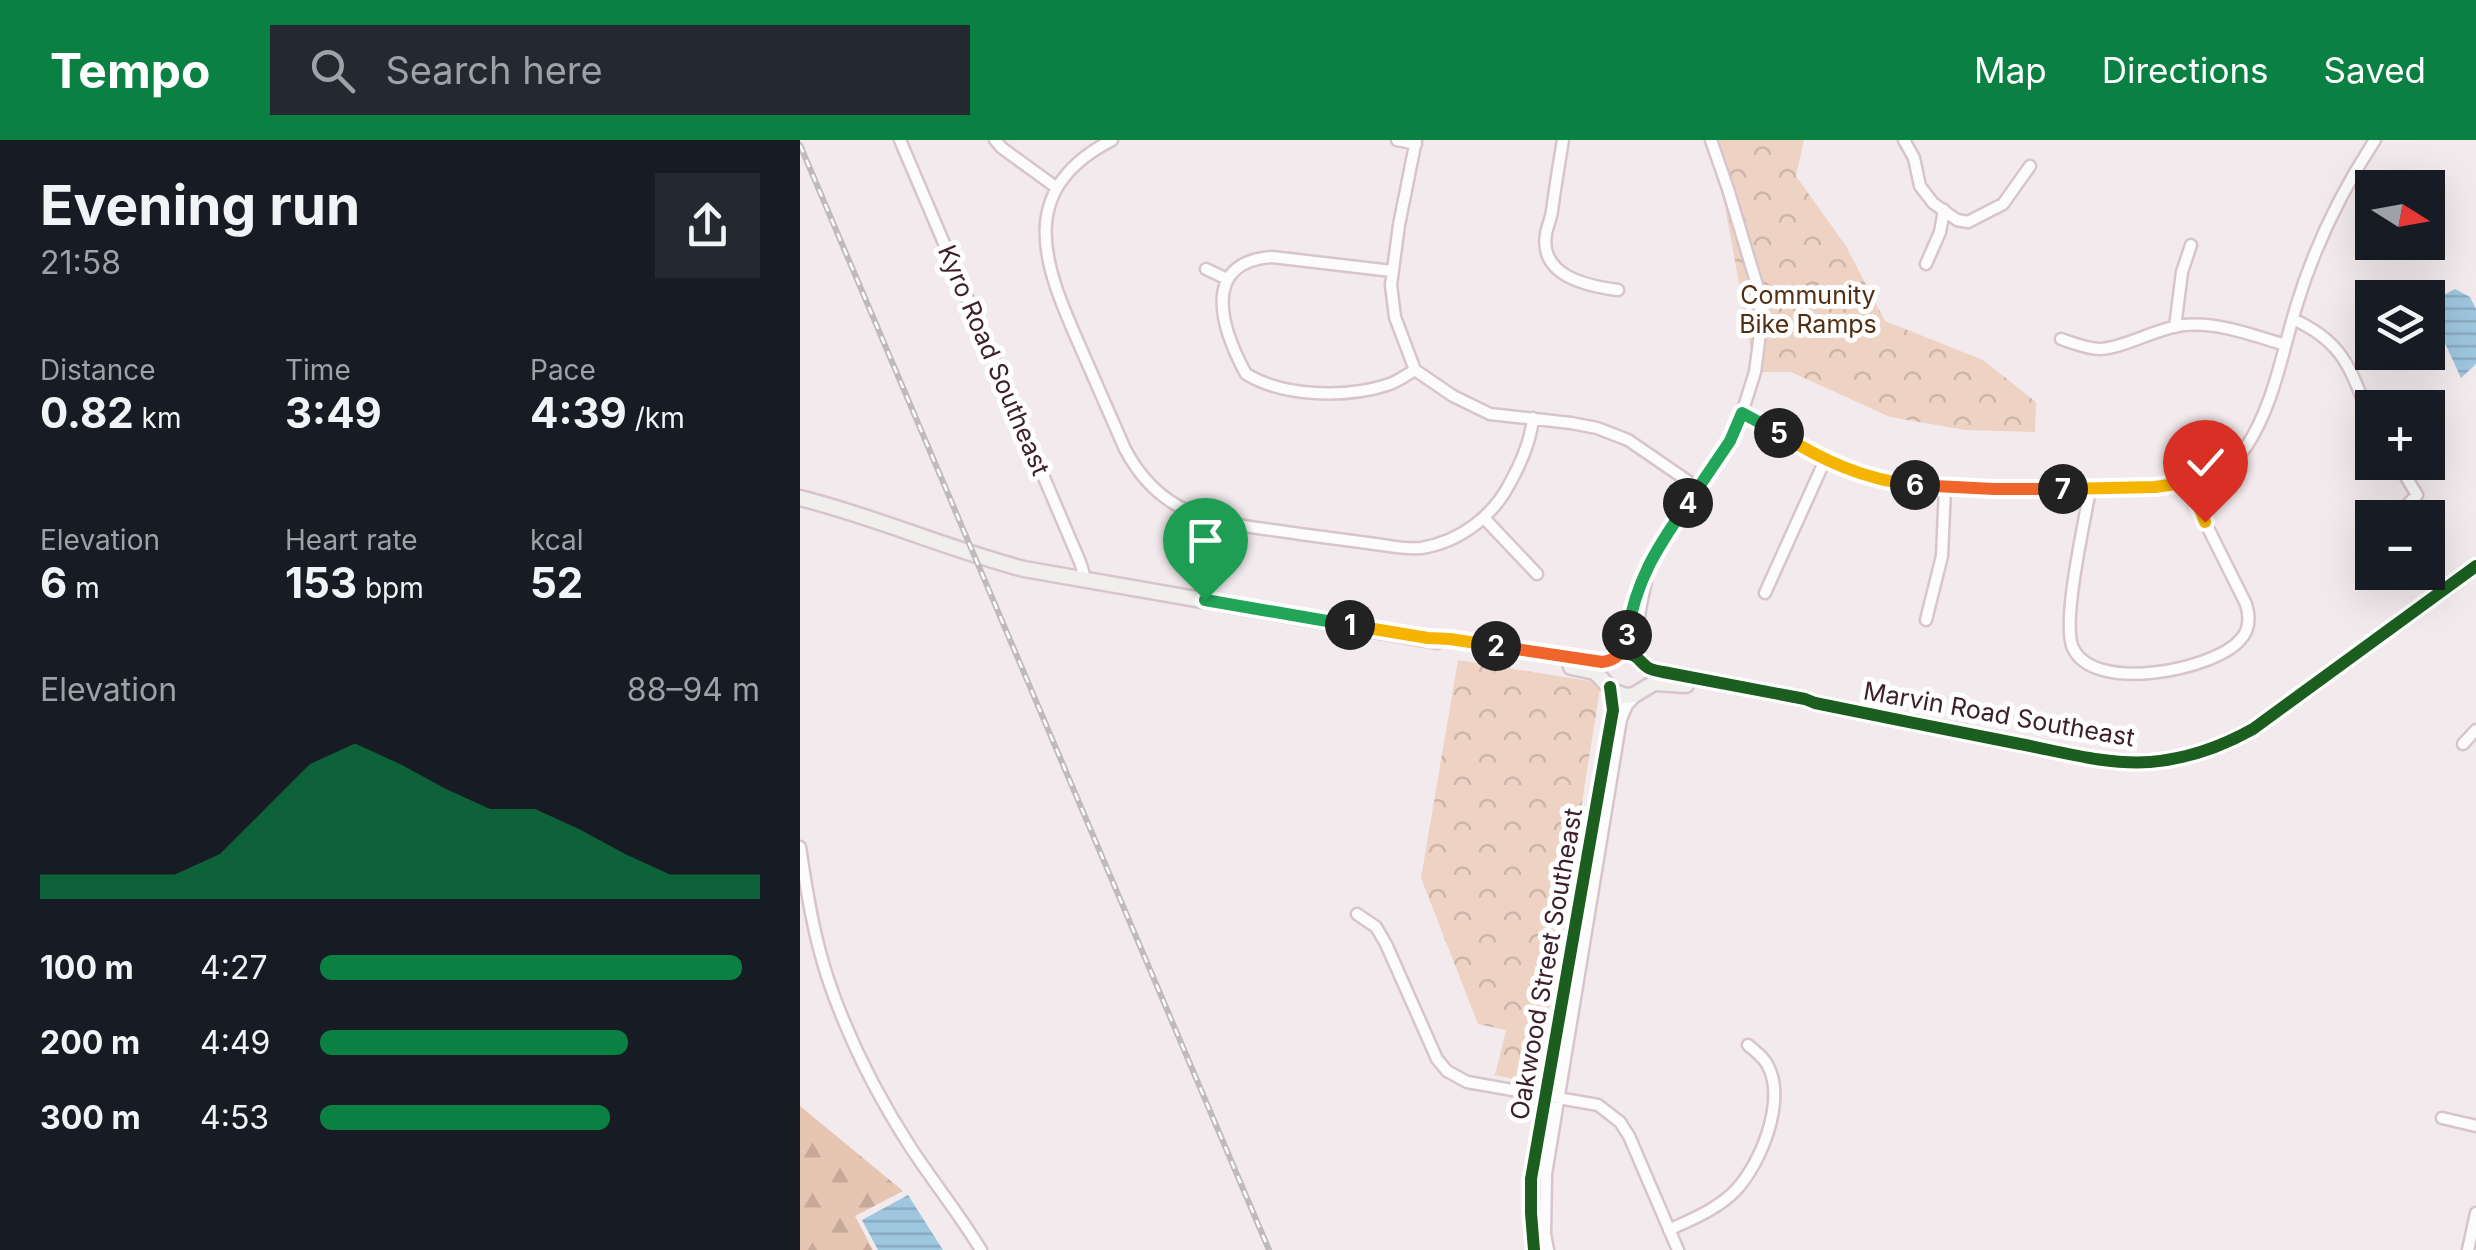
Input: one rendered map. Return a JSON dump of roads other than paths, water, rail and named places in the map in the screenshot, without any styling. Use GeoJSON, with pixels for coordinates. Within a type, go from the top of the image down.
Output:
{"type":"FeatureCollection","features":[{"type":"Feature","properties":{"kind":"street","name":"Kyro Road Southeast"},"geometry":{"type":"LineString","coordinates":[[900,140],[1086,581]]}},
{"type":"Feature","properties":{"kind":"street"},"geometry":{"type":"LineString","coordinates":[[995,140],[1057,188]]}},
{"type":"Feature","properties":{"kind":"street"},"geometry":{"type":"LineString","coordinates":[[1112,140],[1076,162],[1057,188],[1045,226],[1046,253],[1055,286],[1136,471],[1160,496],[1194,514],[1216,520],[1421,548],[1463,532],[1484,518],[1502,497],[1520,464],[1532,431],[1532,418]]}},
{"type":"Feature","properties":{"kind":"street"},"geometry":{"type":"LineString","coordinates":[[1396,140],[1416,142],[1392,271],[1394,317],[1415,370],[1472,407],[1490,414],[1571,423],[1615,434],[1698,488]]}},
{"type":"Feature","properties":{"kind":"street"},"geometry":{"type":"LineString","coordinates":[[1562,140],[1545,236],[1548,259],[1560,272],[1589,286],[1618,290]]}},
{"type":"Feature","properties":{"kind":"street"},"geometry":{"type":"LineString","coordinates":[[1608,685],[1607,668],[1625,646],[1645,570],[1730,441],[1755,372],[1760,295],[1711,140]]}},
{"type":"Feature","properties":{"kind":"street"},"geometry":{"type":"LineString","coordinates":[[1904,140],[1914,158],[1920,186],[1933,203],[1957,220],[1968,222],[2004,204],[2030,166]]}},
{"type":"Feature","properties":{"kind":"street"},"geometry":{"type":"LineString","coordinates":[[1742,413],[1825,460],[1894,483],[1945,488],[2090,489],[2155,487],[2214,476],[2232,463],[2261,422],[2324,228],[2374,140]]}},
{"type":"Feature","properties":{"kind":"street"},"geometry":{"type":"LineString","coordinates":[[1926,264],[1940,232],[1944,210]]}},
{"type":"Feature","properties":{"kind":"street"},"geometry":{"type":"LineString","coordinates":[[2175,327],[2182,272],[2191,245]]}},
{"type":"Feature","properties":{"kind":"street"},"geometry":{"type":"LineString","coordinates":[[1392,271],[1272,256],[1244,262],[1234,269],[1221,296],[1222,315],[1246,374],[1256,380],[1292,390],[1350,393],[1392,384],[1415,370]]}},
{"type":"Feature","properties":{"kind":"street"},"geometry":{"type":"LineString","coordinates":[[1206,269],[1228,280]]}},
{"type":"Feature","properties":{"kind":"street"},"geometry":{"type":"LineString","coordinates":[[2293,319],[2328,338],[2357,390]]}},
{"type":"Feature","properties":{"kind":"street"},"geometry":{"type":"LineString","coordinates":[[2061,339],[2097,349],[2189,324],[2223,328],[2285,345]]}},
{"type":"Feature","properties":{"kind":"street"},"geometry":{"type":"LineString","coordinates":[[1765,593],[1825,460]]}},
{"type":"Feature","properties":{"kind":"street"},"geometry":{"type":"LineString","coordinates":[[2090,489],[2070,606],[2073,649],[2087,665],[2106,673],[2129,675],[2183,667],[2220,656],[2242,639],[2248,627],[2246,604],[2205,522],[2190,482]]}},
{"type":"Feature","properties":{"kind":"street"},"geometry":{"type":"LineString","coordinates":[[1926,620],[1942,556],[1945,488]]}},
{"type":"Feature","properties":{"kind":"street"},"geometry":{"type":"LineString","coordinates":[[800,498],[1030,570],[1428,638],[1592,660],[1630,654],[1644,664]]}},
{"type":"Feature","properties":{"kind":"street"},"geometry":{"type":"LineString","coordinates":[[1484,518],[1537,574]]}},
{"type":"Feature","properties":{"kind":"street"},"geometry":{"type":"LineString","coordinates":[[1428,638],[1586,669],[1600,675],[1621,695],[1630,696],[1640,691],[1647,678],[1637,640],[1652,561]]}},
{"type":"Feature","properties":{"kind":"street","name":"Marvin Road Southeast"},"geometry":{"type":"LineString","coordinates":[[1640,691],[1654,684],[1672,683],[1815,704],[2104,759],[2171,760],[2214,748],[2253,730],[2476,566]]}},
{"type":"Feature","properties":{"kind":"street","name":"Marvin Road Southeast"},"geometry":{"type":"LineString","coordinates":[[1644,664],[1658,672],[1815,704]]}},
{"type":"Feature","properties":{"kind":"street","name":"Oakwood Street Southeast"},"geometry":{"type":"LineString","coordinates":[[1534,1250],[1531,1179],[1614,710],[1608,685]]}},
{"type":"Feature","properties":{"kind":"street","name":"Oakwood Street Southeast"},"geometry":{"type":"LineString","coordinates":[[1548,1250],[1546,1174],[1621,720],[1627,705],[1640,691]]}},
{"type":"Feature","properties":{"kind":"street"},"geometry":{"type":"LineString","coordinates":[[2463,744],[2476,730]]}},
{"type":"Feature","properties":{"kind":"street"},"geometry":{"type":"LineString","coordinates":[[800,847],[820,951],[866,1067],[895,1121],[981,1250]]}},
{"type":"Feature","properties":{"kind":"street"},"geometry":{"type":"LineString","coordinates":[[1357,914],[1376,927],[1386,944],[1447,1072],[1467,1082],[1598,1105],[1620,1122],[1678,1250]]}},
{"type":"Feature","properties":{"kind":"street"},"geometry":{"type":"LineString","coordinates":[[1669,1230],[1709,1210],[1735,1191],[1763,1148],[1772,1114],[1774,1084],[1769,1066],[1748,1045]]}},
{"type":"Feature","properties":{"kind":"street"},"geometry":{"type":"LineString","coordinates":[[2442,1118],[2476,1126]]}},
{"type":"Feature","properties":{"kind":"street"},"geometry":{"type":"LineString","coordinates":[[2471,1249],[2476,1213]]}},
{"type":"Feature","properties":{"kind":"water"},"geometry":{"type":"Polygon","coordinates":[[[2455,289],[2470,297],[2476,309],[2476,364],[2461,378],[2445,343],[2445,294],[2455,289]]]}},
{"type":"Feature","properties":{"kind":"water"},"geometry":{"type":"Polygon","coordinates":[[[908,1195],[943,1250],[878,1250],[862,1220],[908,1195]]]}},
{"type":"Feature","properties":{"kind":"railway"},"geometry":{"type":"LineString","coordinates":[[800,145],[1269,1250]]}},
{"type":"Feature","properties":{"kind":"park label","name":"Community Bike Ramps"},"geometry":{"type":"Point","coordinates":[1808,310]}}]}
